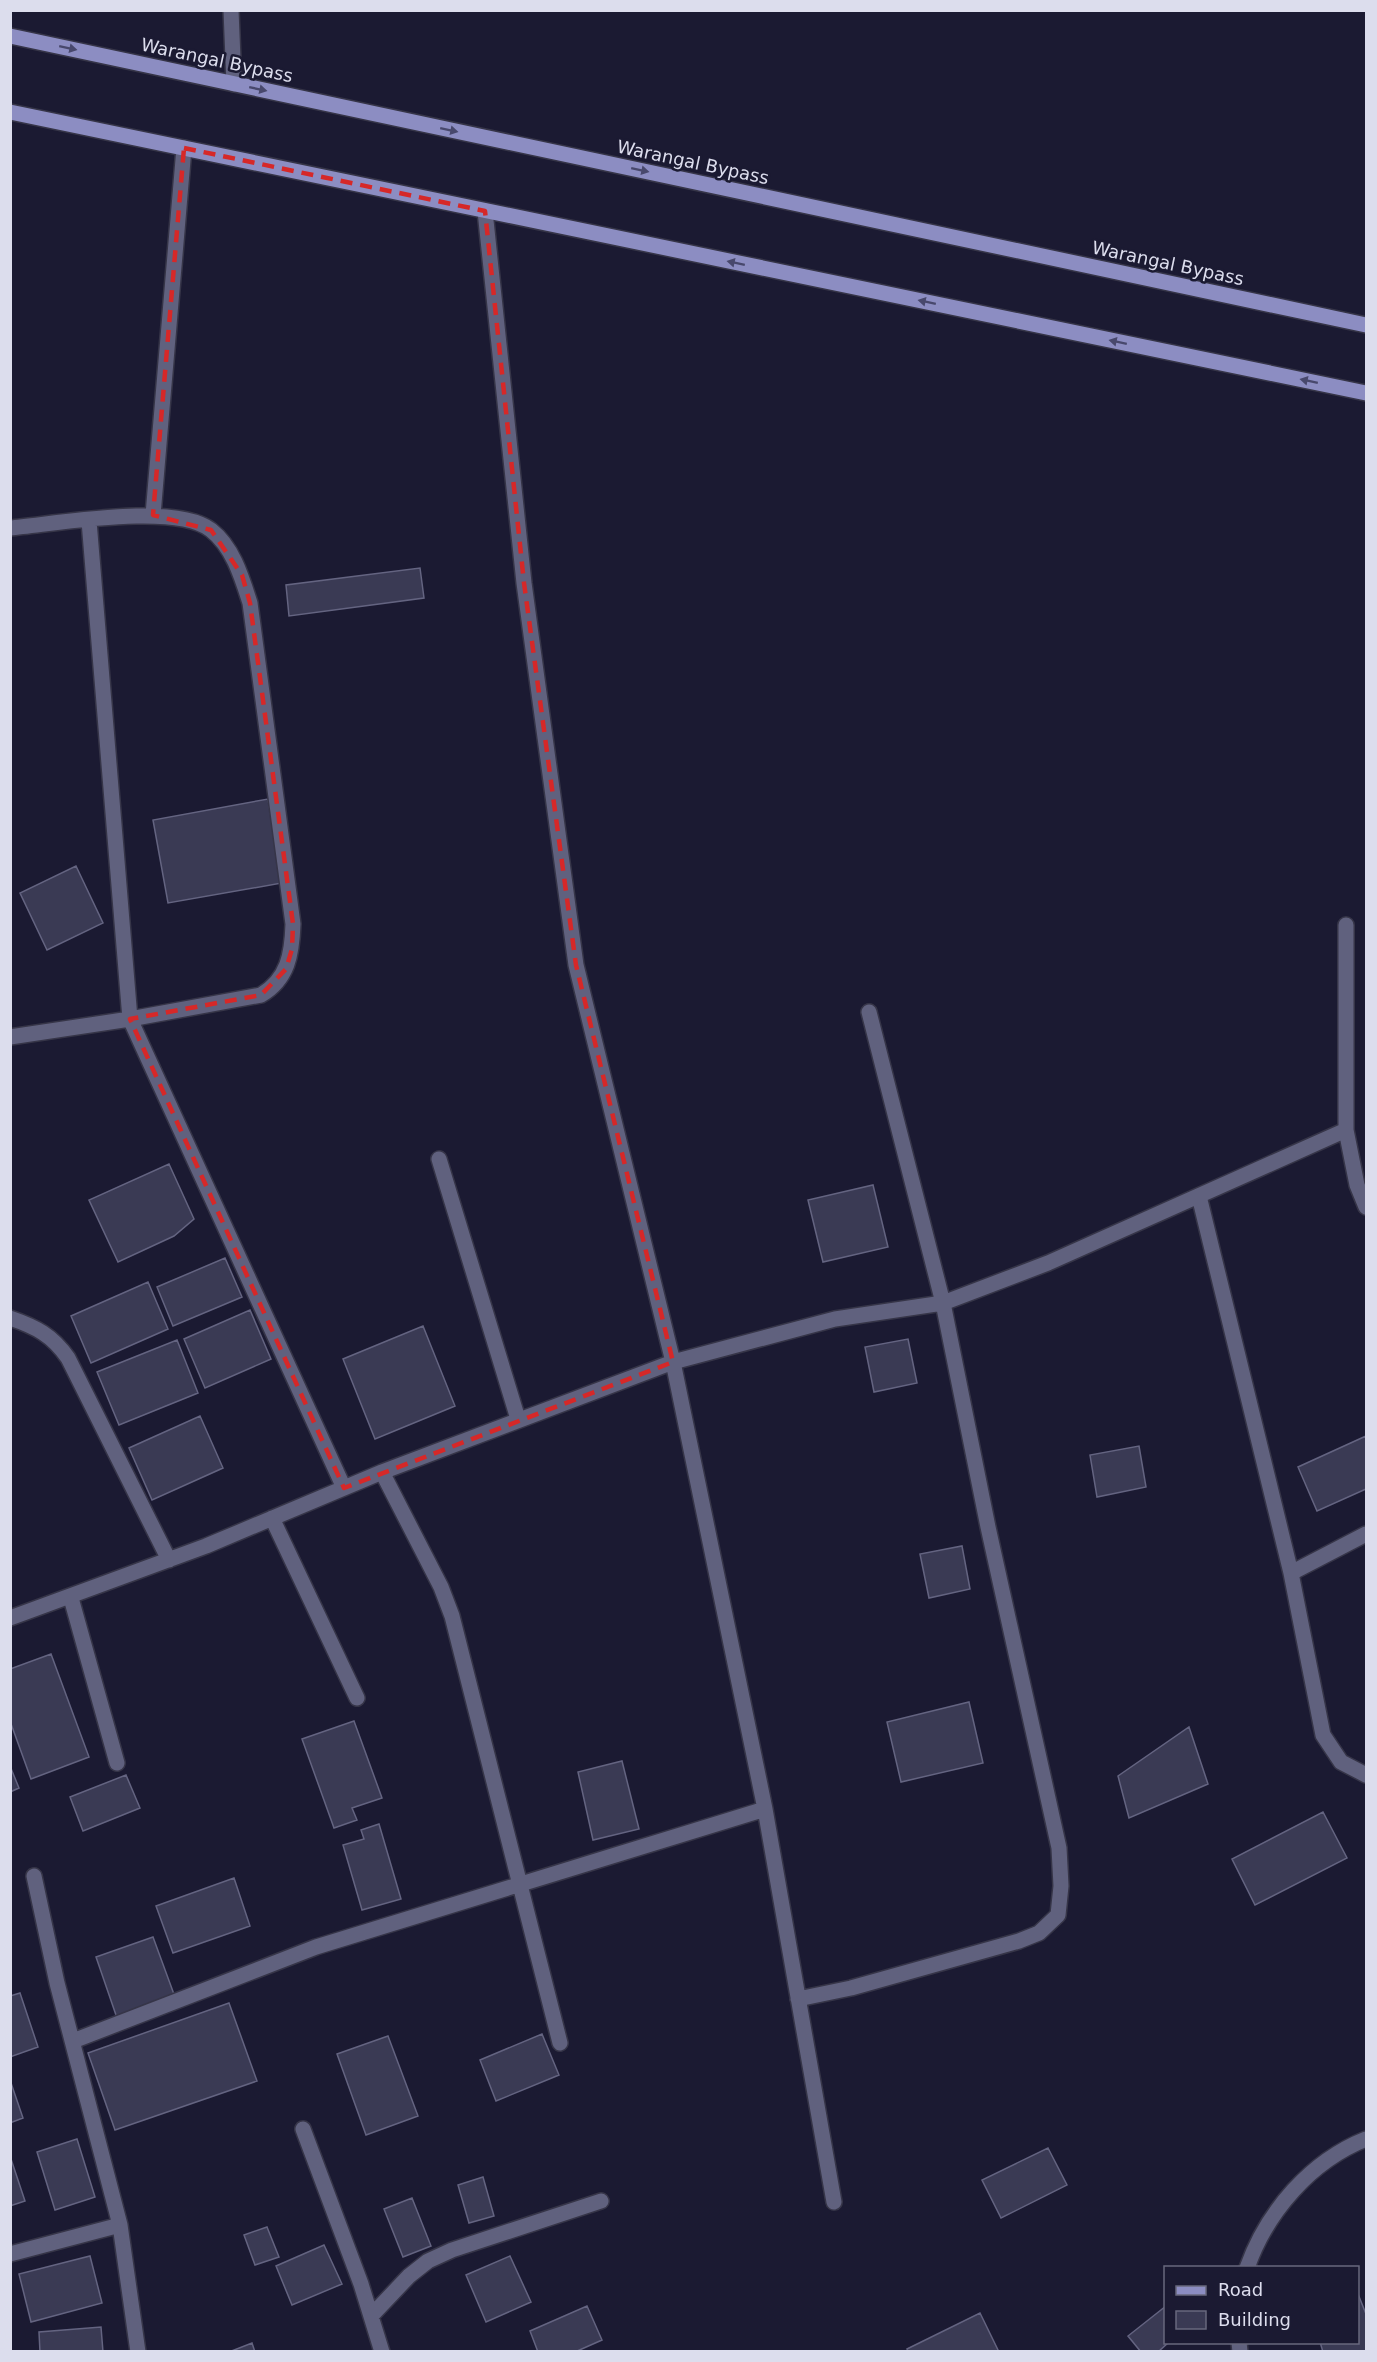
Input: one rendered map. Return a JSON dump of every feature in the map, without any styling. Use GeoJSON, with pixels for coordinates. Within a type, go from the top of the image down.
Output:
{"type":"FeatureCollection","features":[{"type":"Feature","properties":{"kind":"main road","name":"Warangal Bypass"},"geometry":{"type":"LineString","coordinates":[[10,36],[1366,325]]}},
{"type":"Feature","properties":{"kind":"main road"},"geometry":{"type":"LineString","coordinates":[[10,112],[1366,393]]}},
{"type":"Feature","properties":{"kind":"street"},"geometry":{"type":"LineString","coordinates":[[231,10],[234,84]]}},
{"type":"Feature","properties":{"kind":"street"},"geometry":{"type":"LineString","coordinates":[[153,515],[184,148]]}},
{"type":"Feature","properties":{"kind":"street"},"geometry":{"type":"LineString","coordinates":[[486,211],[524,584],[576,964],[673,1362],[765,1809],[834,2202]]}},
{"type":"Feature","properties":{"kind":"street"},"geometry":{"type":"LineString","coordinates":[[10,528],[153,515],[183,519],[211,530],[232,557],[242,575],[250,603],[290,902],[292,949],[286,969],[273,988],[261,995],[130,1019],[10,1037]]}},
{"type":"Feature","properties":{"kind":"street"},"geometry":{"type":"LineString","coordinates":[[89,521],[130,1019],[344,1488]]}},
{"type":"Feature","properties":{"kind":"street"},"geometry":{"type":"LineString","coordinates":[[1346,925],[1346,1130],[1357,1185],[1366,1207]]}},
{"type":"Feature","properties":{"kind":"street"},"geometry":{"type":"LineString","coordinates":[[798,1999],[851,1988],[1019,1941],[1038,1933],[1058,1915],[1061,1886],[1059,1848],[988,1527],[943,1303],[869,1012]]}},
{"type":"Feature","properties":{"kind":"street"},"geometry":{"type":"LineString","coordinates":[[10,1618],[71,1598],[382,1472],[673,1362],[835,1319],[943,1303],[1048,1263],[1346,1130]]}},
{"type":"Feature","properties":{"kind":"street"},"geometry":{"type":"LineString","coordinates":[[439,1159],[518,1419]]}},
{"type":"Feature","properties":{"kind":"street"},"geometry":{"type":"LineString","coordinates":[[1199,1196],[1291,1573],[1323,1735],[1341,1762],[1366,1775]]}},
{"type":"Feature","properties":{"kind":"street"},"geometry":{"type":"LineString","coordinates":[[10,1318],[39,1328],[56,1341],[68,1358],[169,1560]]}},
{"type":"Feature","properties":{"kind":"street"},"geometry":{"type":"LineString","coordinates":[[382,1472],[441,1587],[452,1616],[561,2043]]}},
{"type":"Feature","properties":{"kind":"street"},"geometry":{"type":"LineString","coordinates":[[272,1518],[357,1698]]}},
{"type":"Feature","properties":{"kind":"street"},"geometry":{"type":"LineString","coordinates":[[1291,1573],[1366,1534]]}},
{"type":"Feature","properties":{"kind":"street"},"geometry":{"type":"LineString","coordinates":[[71,1598],[117,1763]]}},
{"type":"Feature","properties":{"kind":"street"},"geometry":{"type":"LineString","coordinates":[[73,2041],[316,1947],[765,1809]]}},
{"type":"Feature","properties":{"kind":"street"},"geometry":{"type":"LineString","coordinates":[[34,1876],[57,1983],[120,2225],[138,2352]]}},
{"type":"Feature","properties":{"kind":"street"},"geometry":{"type":"LineString","coordinates":[[303,2129],[372,2315],[382,2352]]}},
{"type":"Feature","properties":{"kind":"street"},"geometry":{"type":"LineString","coordinates":[[1248,2266],[1266,2230],[1301,2179],[1345,2148],[1366,2139]]}},
{"type":"Feature","properties":{"kind":"street"},"geometry":{"type":"LineString","coordinates":[[372,2315],[409,2276],[428,2261],[452,2250],[601,2201]]}},
{"type":"Feature","properties":{"kind":"street"},"geometry":{"type":"LineString","coordinates":[[10,2254],[120,2225]]}},
{"type":"Feature","properties":{"kind":"highlighted area"},"geometry":{"type":"Polygon","coordinates":[[[184,148],[485,211],[524,583],[576,965],[673,1362],[344,1488],[130,1019],[261,995],[286,969],[292,949],[293,924],[250,603],[242,575],[211,530],[153,515],[184,148]]]}},
{"type":"Feature","properties":{"kind":"building"},"geometry":{"type":"Polygon","coordinates":[[[420,568],[424,598],[289,616],[286,585],[420,568]]]}},
{"type":"Feature","properties":{"kind":"building"},"geometry":{"type":"Polygon","coordinates":[[[268,799],[282,883],[168,903],[153,820],[268,799]]]}},
{"type":"Feature","properties":{"kind":"building"},"geometry":{"type":"Polygon","coordinates":[[[76,866],[103,923],[47,950],[20,893],[76,866]]]}},
{"type":"Feature","properties":{"kind":"building"},"geometry":{"type":"Polygon","coordinates":[[[169,1164],[194,1219],[174,1236],[118,1262],[89,1200],[169,1164]]]}},
{"type":"Feature","properties":{"kind":"building"},"geometry":{"type":"Polygon","coordinates":[[[873,1185],[888,1247],[823,1262],[808,1200],[873,1185]]]}},
{"type":"Feature","properties":{"kind":"building"},"geometry":{"type":"Polygon","coordinates":[[[225,1258],[242,1297],[173,1326],[157,1287],[225,1258]]]}},
{"type":"Feature","properties":{"kind":"building"},"geometry":{"type":"Polygon","coordinates":[[[148,1282],[168,1329],[91,1363],[71,1316],[148,1282]]]}},
{"type":"Feature","properties":{"kind":"building"},"geometry":{"type":"Polygon","coordinates":[[[250,1310],[271,1359],[205,1388],[184,1339],[250,1310]]]}},
{"type":"Feature","properties":{"kind":"building"},"geometry":{"type":"Polygon","coordinates":[[[423,1326],[455,1406],[375,1439],[343,1359],[423,1326]]]}},
{"type":"Feature","properties":{"kind":"building"},"geometry":{"type":"Polygon","coordinates":[[[908,1339],[917,1383],[874,1392],[865,1347],[908,1339]]]}},
{"type":"Feature","properties":{"kind":"building"},"geometry":{"type":"Polygon","coordinates":[[[177,1340],[198,1393],[119,1425],[97,1372],[177,1340]]]}},
{"type":"Feature","properties":{"kind":"building"},"geometry":{"type":"Polygon","coordinates":[[[200,1416],[223,1468],[152,1500],[129,1448],[200,1416]]]}},
{"type":"Feature","properties":{"kind":"building"},"geometry":{"type":"Polygon","coordinates":[[[1366,1436],[1366,1489],[1317,1511],[1298,1467],[1366,1436]]]}},
{"type":"Feature","properties":{"kind":"building"},"geometry":{"type":"Polygon","coordinates":[[[1139,1446],[1146,1487],[1097,1497],[1090,1455],[1139,1446]]]}},
{"type":"Feature","properties":{"kind":"building"},"geometry":{"type":"Polygon","coordinates":[[[962,1546],[970,1589],[929,1598],[920,1554],[962,1546]]]}},
{"type":"Feature","properties":{"kind":"building"},"geometry":{"type":"Polygon","coordinates":[[[51,1654],[89,1757],[31,1779],[10,1721],[10,1669],[51,1654]]]}},
{"type":"Feature","properties":{"kind":"building"},"geometry":{"type":"Polygon","coordinates":[[[969,1702],[983,1763],[901,1782],[887,1722],[969,1702]]]}},
{"type":"Feature","properties":{"kind":"building"},"geometry":{"type":"Polygon","coordinates":[[[354,1721],[382,1798],[352,1808],[357,1820],[334,1828],[302,1739],[354,1721]]]}},
{"type":"Feature","properties":{"kind":"building"},"geometry":{"type":"Polygon","coordinates":[[[1189,1727],[1208,1784],[1129,1818],[1118,1776],[1189,1727]]]}},
{"type":"Feature","properties":{"kind":"building"},"geometry":{"type":"Polygon","coordinates":[[[622,1761],[639,1829],[593,1840],[578,1772],[622,1761]]]}},
{"type":"Feature","properties":{"kind":"building"},"geometry":{"type":"Polygon","coordinates":[[[10,1766],[19,1788],[10,1792],[10,1766]]]}},
{"type":"Feature","properties":{"kind":"building"},"geometry":{"type":"Polygon","coordinates":[[[126,1775],[140,1808],[83,1831],[70,1797],[126,1775]]]}},
{"type":"Feature","properties":{"kind":"building"},"geometry":{"type":"Polygon","coordinates":[[[1323,1812],[1347,1858],[1255,1905],[1232,1859],[1323,1812]]]}},
{"type":"Feature","properties":{"kind":"building"},"geometry":{"type":"Polygon","coordinates":[[[379,1824],[401,1899],[362,1910],[343,1845],[364,1839],[361,1830],[379,1824]]]}},
{"type":"Feature","properties":{"kind":"building"},"geometry":{"type":"Polygon","coordinates":[[[234,1878],[250,1926],[173,1953],[156,1906],[234,1878]]]}},
{"type":"Feature","properties":{"kind":"building"},"geometry":{"type":"Polygon","coordinates":[[[153,1937],[175,1997],[117,2018],[96,1957],[153,1937]]]}},
{"type":"Feature","properties":{"kind":"building"},"geometry":{"type":"Polygon","coordinates":[[[20,1993],[38,2047],[10,2057],[10,1996],[20,1993]]]}},
{"type":"Feature","properties":{"kind":"building"},"geometry":{"type":"Polygon","coordinates":[[[229,2003],[257,2081],[115,2130],[88,2053],[229,2003]]]}},
{"type":"Feature","properties":{"kind":"building"},"geometry":{"type":"Polygon","coordinates":[[[542,2034],[559,2075],[496,2101],[480,2060],[542,2034]]]}},
{"type":"Feature","properties":{"kind":"building"},"geometry":{"type":"Polygon","coordinates":[[[388,2036],[418,2116],[366,2135],[337,2054],[388,2036]]]}},
{"type":"Feature","properties":{"kind":"building"},"geometry":{"type":"Polygon","coordinates":[[[10,2080],[23,2118],[10,2123],[10,2080]]]}},
{"type":"Feature","properties":{"kind":"building"},"geometry":{"type":"Polygon","coordinates":[[[77,2139],[95,2197],[55,2210],[37,2152],[77,2139]]]}},
{"type":"Feature","properties":{"kind":"building"},"geometry":{"type":"Polygon","coordinates":[[[1048,2148],[1067,2185],[1001,2218],[982,2180],[1048,2148]]]}},
{"type":"Feature","properties":{"kind":"building"},"geometry":{"type":"Polygon","coordinates":[[[10,2156],[25,2201],[10,2206],[10,2156]]]}},
{"type":"Feature","properties":{"kind":"building"},"geometry":{"type":"Polygon","coordinates":[[[483,2177],[494,2216],[469,2223],[458,2185],[483,2177]]]}},
{"type":"Feature","properties":{"kind":"building"},"geometry":{"type":"Polygon","coordinates":[[[412,2198],[431,2246],[403,2257],[384,2209],[412,2198]]]}},
{"type":"Feature","properties":{"kind":"building"},"geometry":{"type":"Polygon","coordinates":[[[267,2227],[279,2257],[255,2265],[244,2235],[267,2227]]]}},
{"type":"Feature","properties":{"kind":"building"},"geometry":{"type":"Polygon","coordinates":[[[324,2245],[342,2284],[292,2305],[276,2266],[324,2245]]]}},
{"type":"Feature","properties":{"kind":"building"},"geometry":{"type":"Polygon","coordinates":[[[90,2256],[102,2303],[31,2322],[19,2274],[90,2256]]]}},
{"type":"Feature","properties":{"kind":"building"},"geometry":{"type":"Polygon","coordinates":[[[510,2256],[531,2302],[486,2322],[466,2275],[510,2256]]]}},
{"type":"Feature","properties":{"kind":"building"},"geometry":{"type":"Polygon","coordinates":[[[1359,2296],[1366,2314],[1366,2352],[1323,2352],[1321,2344],[1359,2344],[1359,2296]]]}},
{"type":"Feature","properties":{"kind":"building"},"geometry":{"type":"Polygon","coordinates":[[[587,2306],[602,2340],[575,2352],[538,2352],[530,2331],[587,2306]]]}},
{"type":"Feature","properties":{"kind":"building"},"geometry":{"type":"Polygon","coordinates":[[[1164,2308],[1164,2344],[1167,2344],[1158,2352],[1141,2352],[1128,2336],[1164,2308]]]}},
{"type":"Feature","properties":{"kind":"building"},"geometry":{"type":"Polygon","coordinates":[[[980,2313],[999,2352],[908,2352],[907,2349],[980,2313]]]}},
{"type":"Feature","properties":{"kind":"building"},"geometry":{"type":"Polygon","coordinates":[[[101,2327],[103,2352],[40,2352],[39,2332],[101,2327]]]}},
{"type":"Feature","properties":{"kind":"building"},"geometry":{"type":"Polygon","coordinates":[[[252,2343],[255,2352],[229,2352],[252,2343]]]}}]}
